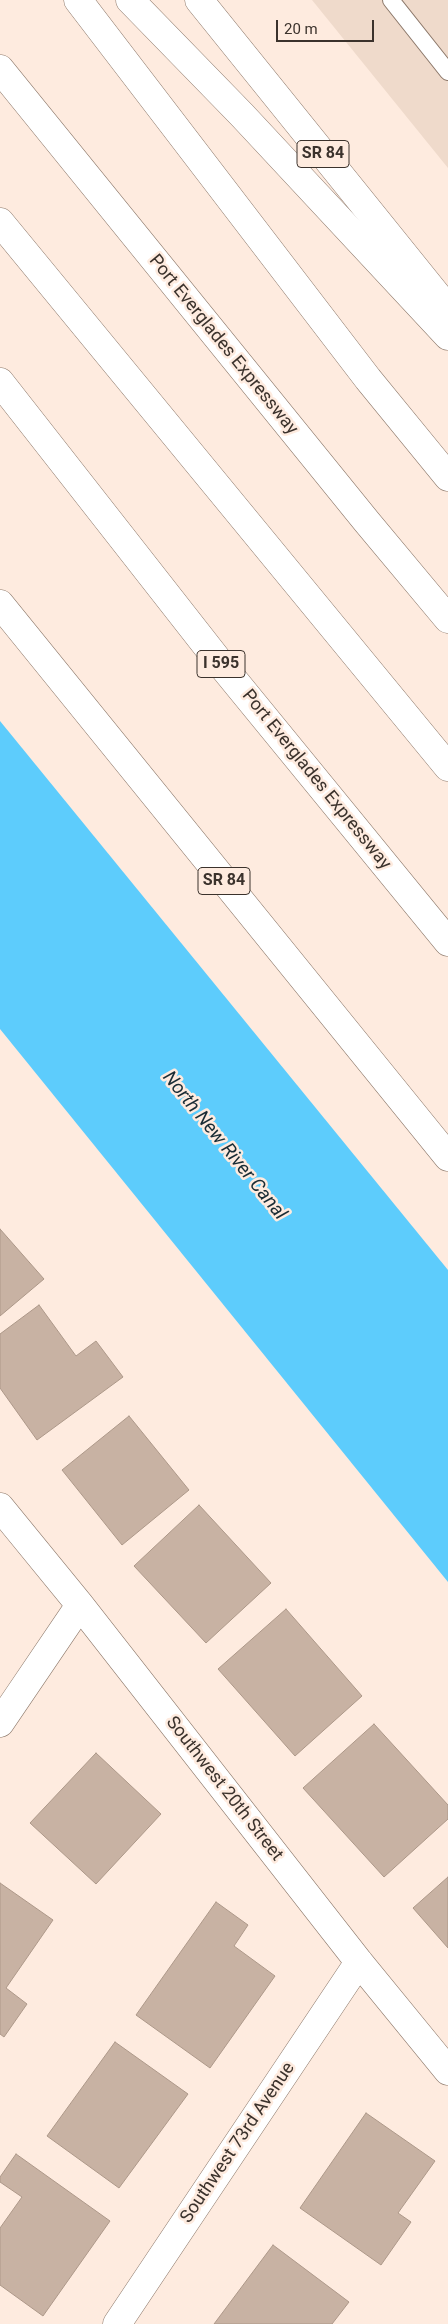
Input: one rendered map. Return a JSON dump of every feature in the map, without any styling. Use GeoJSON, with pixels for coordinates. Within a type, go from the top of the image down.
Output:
{"type":"FeatureCollection","features":[{"type":"Feature","properties":{"kind":"main road"},"geometry":{"type":"LineString","coordinates":[[78,0],[368,379],[448,477]]}},
{"type":"Feature","properties":{"kind":"main road"},"geometry":{"type":"LineString","coordinates":[[130,0],[242,115],[448,336]]}},
{"type":"Feature","properties":{"kind":"main road","name":"SR 84"},"geometry":{"type":"LineString","coordinates":[[199,0],[448,309]]}},
{"type":"Feature","properties":{"kind":"main road","name":"Port Everglades Expressway"},"geometry":{"type":"LineString","coordinates":[[0,69],[366,522],[448,619]]}},
{"type":"Feature","properties":{"kind":"main road"},"geometry":{"type":"LineString","coordinates":[[0,222],[448,767]]}},
{"type":"Feature","properties":{"kind":"main road","name":"Port Everglades Expressway"},"geometry":{"type":"LineString","coordinates":[[0,382],[224,668],[448,942]]}},
{"type":"Feature","properties":{"kind":"main road","name":"SR 84"},"geometry":{"type":"LineString","coordinates":[[0,604],[448,1157]]}},
{"type":"Feature","properties":{"kind":"main road","name":"Southwest 20th Street"},"geometry":{"type":"LineString","coordinates":[[0,1507],[80,1605],[359,1962],[448,2071]]}},
{"type":"Feature","properties":{"kind":"main road"},"geometry":{"type":"LineString","coordinates":[[0,1723],[80,1605]]}},
{"type":"Feature","properties":{"kind":"main road","name":"Southwest 73rd Avenue"},"geometry":{"type":"LineString","coordinates":[[117,2324],[359,1962]]}},
{"type":"Feature","properties":{"kind":"lane"},"geometry":{"type":"LineString","coordinates":[[390,0],[448,72]]}},
{"type":"Feature","properties":{"kind":"shaded area"},"geometry":{"type":"Polygon","coordinates":[[[312,0],[448,0],[448,168],[312,0]]]}},
{"type":"Feature","properties":{"kind":"water","name":"North New River Canal"},"geometry":{"type":"Polygon","coordinates":[[[0,721],[448,1270],[448,1582],[0,1029],[0,721]]]}},
{"type":"Feature","properties":{"kind":"building"},"geometry":{"type":"Polygon","coordinates":[[[0,1229],[44,1279],[0,1316],[0,1229]]]}},
{"type":"Feature","properties":{"kind":"building"},"geometry":{"type":"Polygon","coordinates":[[[39,1305],[76,1356],[96,1341],[123,1377],[37,1440],[0,1388],[0,1334],[39,1305]]]}},
{"type":"Feature","properties":{"kind":"building"},"geometry":{"type":"Polygon","coordinates":[[[129,1416],[189,1490],[122,1545],[62,1470],[129,1416]]]}},
{"type":"Feature","properties":{"kind":"building"},"geometry":{"type":"Polygon","coordinates":[[[199,1505],[271,1583],[206,1643],[134,1566],[199,1505]]]}},
{"type":"Feature","properties":{"kind":"building"},"geometry":{"type":"Polygon","coordinates":[[[286,1609],[362,1696],[295,1756],[218,1669],[286,1609]]]}},
{"type":"Feature","properties":{"kind":"building"},"geometry":{"type":"Polygon","coordinates":[[[374,1724],[448,1805],[448,1819],[384,1877],[303,1788],[374,1724]]]}},
{"type":"Feature","properties":{"kind":"building"},"geometry":{"type":"Polygon","coordinates":[[[96,1753],[161,1814],[96,1884],[30,1823],[96,1753]]]}},
{"type":"Feature","properties":{"kind":"building"},"geometry":{"type":"Polygon","coordinates":[[[448,1877],[448,1948],[413,1908],[448,1877]]]}},
{"type":"Feature","properties":{"kind":"building"},"geometry":{"type":"Polygon","coordinates":[[[0,1883],[53,1920],[6,1988],[27,2004],[4,2037],[0,2034],[0,1883]]]}},
{"type":"Feature","properties":{"kind":"building"},"geometry":{"type":"Polygon","coordinates":[[[216,1902],[248,1925],[234,1946],[275,1976],[210,2068],[136,2015],[216,1902]]]}},
{"type":"Feature","properties":{"kind":"building"},"geometry":{"type":"Polygon","coordinates":[[[115,2042],[188,2094],[119,2188],[47,2136],[115,2042]]]}},
{"type":"Feature","properties":{"kind":"building"},"geometry":{"type":"Polygon","coordinates":[[[366,2113],[435,2161],[398,2213],[411,2222],[381,2265],[300,2208],[366,2113]]]}},
{"type":"Feature","properties":{"kind":"building"},"geometry":{"type":"Polygon","coordinates":[[[16,2154],[110,2221],[43,2316],[0,2285],[0,2228],[22,2197],[0,2182],[0,2177],[16,2154]]]}},
{"type":"Feature","properties":{"kind":"building"},"geometry":{"type":"Polygon","coordinates":[[[273,2245],[349,2302],[332,2324],[214,2324],[273,2245]]]}}]}
